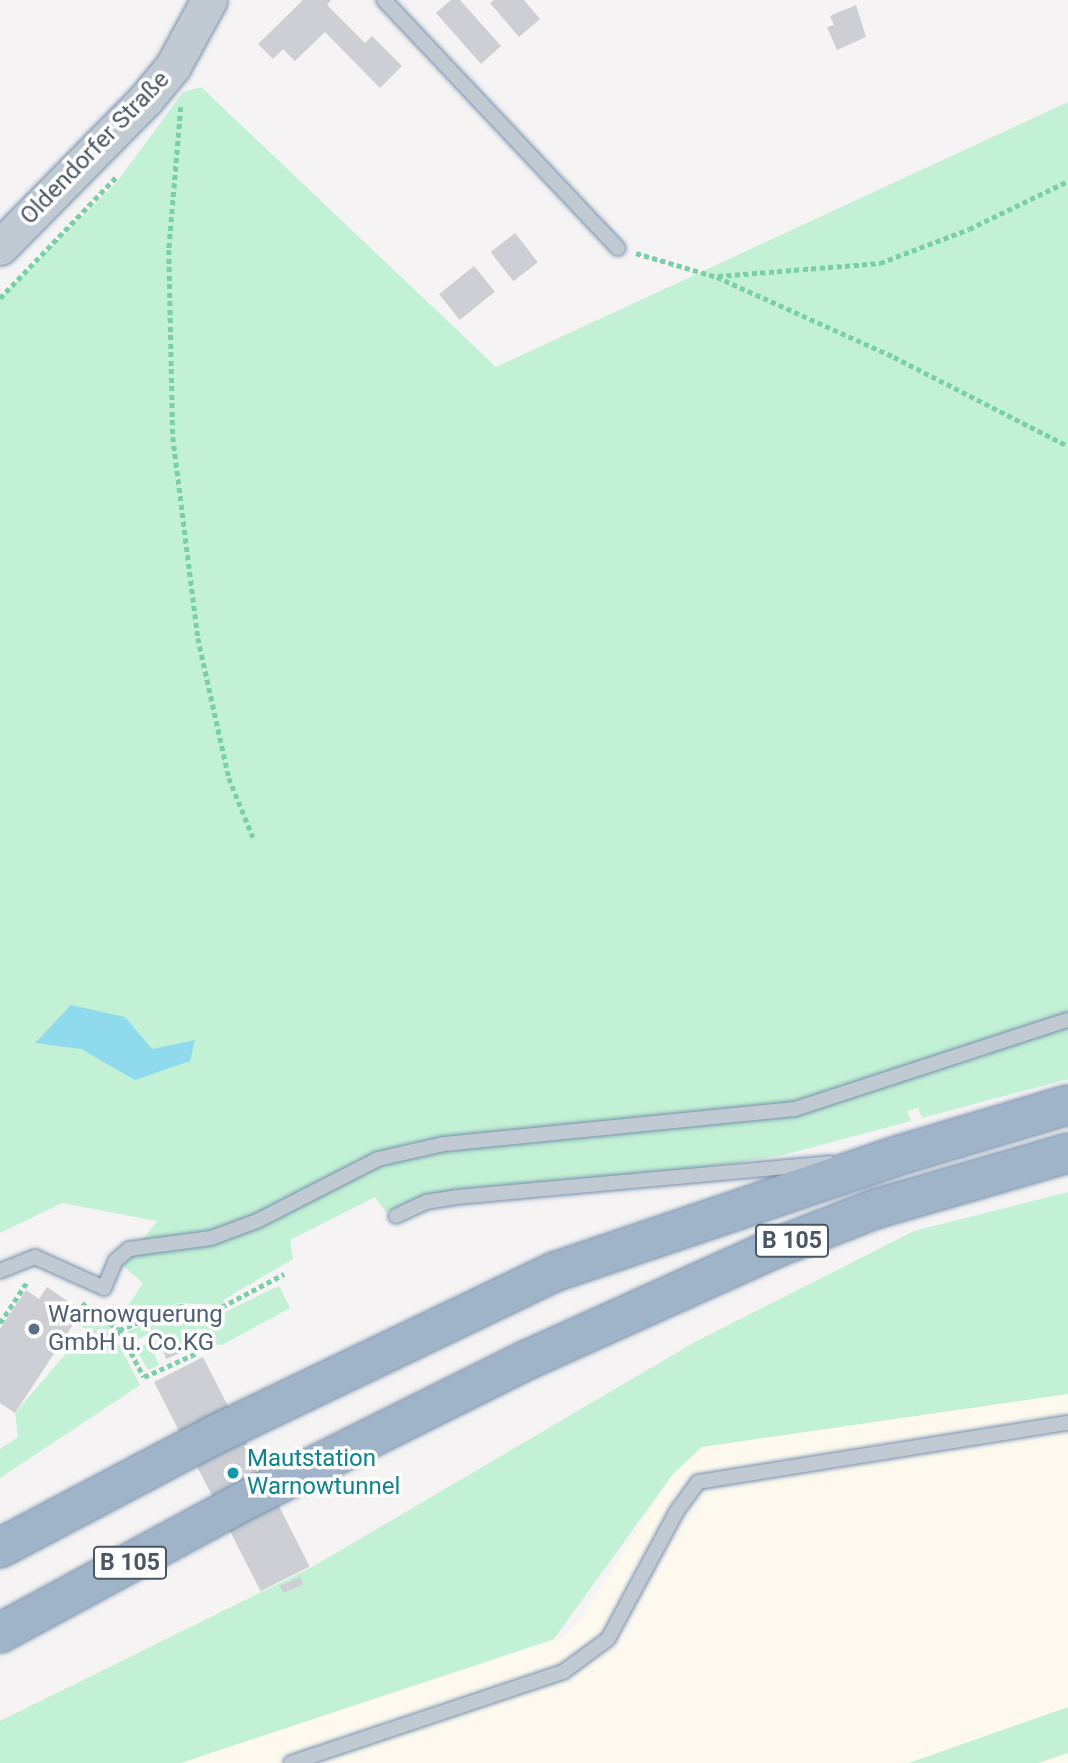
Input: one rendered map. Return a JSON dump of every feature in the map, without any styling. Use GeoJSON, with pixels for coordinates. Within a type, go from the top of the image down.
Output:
{"type":"FeatureCollection","features":[{"type":"Feature","properties":{"kind":"highway","name":"B 105"},"geometry":{"type":"LineString","coordinates":[[0,1548],[212,1436],[499,1295],[598,1256],[900,1155],[1068,1105]]}},
{"type":"Feature","properties":{"kind":"highway","name":"B 105"},"geometry":{"type":"LineString","coordinates":[[0,1633],[248,1499],[515,1366],[775,1248],[875,1209],[1068,1153]]}},
{"type":"Feature","properties":{"kind":"street","name":"Oldendorfer Straße"},"geometry":{"type":"LineString","coordinates":[[0,247],[173,66],[208,5]]}},
{"type":"Feature","properties":{"kind":"lane"},"geometry":{"type":"LineString","coordinates":[[384,0],[618,248]]}},
{"type":"Feature","properties":{"kind":"lane"},"geometry":{"type":"LineString","coordinates":[[0,1271],[35,1257],[104,1288],[116,1261],[129,1249],[222,1234],[378,1158],[444,1144],[795,1109],[1068,1020]]}},
{"type":"Feature","properties":{"kind":"lane"},"geometry":{"type":"LineString","coordinates":[[396,1216],[426,1202],[457,1198],[900,1155]]}},
{"type":"Feature","properties":{"kind":"lane"},"geometry":{"type":"LineString","coordinates":[[291,1763],[563,1672],[608,1639],[677,1511],[698,1482],[1068,1423]]}},
{"type":"Feature","properties":{"kind":"path"},"geometry":{"type":"LineString","coordinates":[[173,66],[183,92],[170,250],[173,437],[198,638],[229,778],[253,836]]}},
{"type":"Feature","properties":{"kind":"path"},"geometry":{"type":"LineString","coordinates":[[717,276],[880,262],[969,229],[1068,181]]}},
{"type":"Feature","properties":{"kind":"path"},"geometry":{"type":"LineString","coordinates":[[618,248],[717,276],[894,357],[1068,446]]}},
{"type":"Feature","properties":{"kind":"path"},"geometry":{"type":"LineString","coordinates":[[0,1323],[33,1274]]}},
{"type":"Feature","properties":{"kind":"path"},"geometry":{"type":"LineString","coordinates":[[119,1330],[178,1306],[214,1311],[284,1274]]}},
{"type":"Feature","properties":{"kind":"path"},"geometry":{"type":"LineString","coordinates":[[77,1300],[119,1330],[144,1377],[197,1353]]}},
{"type":"Feature","properties":{"kind":"shaded area"},"geometry":{"type":"Polygon","coordinates":[[[1068,1382],[1068,1763],[170,1763],[560,1639],[579,1622],[675,1471],[701,1442],[1068,1382]]]}},
{"type":"Feature","properties":{"kind":"green space"},"geometry":{"type":"Polygon","coordinates":[[[201,87],[496,367],[1068,102],[1068,1079],[922,1118],[918,1108],[907,1111],[911,1121],[783,1155],[690,1170],[458,1190],[420,1197],[386,1212],[375,1197],[290,1240],[293,1259],[223,1300],[225,1305],[179,1303],[128,1321],[122,1315],[143,1283],[123,1266],[157,1221],[62,1203],[0,1233],[0,298],[117,182],[183,92],[201,87]]]}},
{"type":"Feature","properties":{"kind":"green space"},"geometry":{"type":"Polygon","coordinates":[[[1068,1192],[1068,1394],[702,1447],[673,1474],[554,1639],[181,1763],[0,1763],[0,1721],[312,1567],[695,1342],[914,1231],[1068,1192]]]}},
{"type":"Feature","properties":{"kind":"green space"},"geometry":{"type":"Polygon","coordinates":[[[279,1286],[290,1308],[222,1345],[202,1343],[185,1349],[178,1341],[154,1353],[159,1365],[148,1370],[136,1349],[158,1337],[155,1331],[132,1342],[128,1331],[181,1312],[219,1315],[279,1286]]]}},
{"type":"Feature","properties":{"kind":"green space"},"geometry":{"type":"Polygon","coordinates":[[[69,1302],[109,1326],[140,1385],[0,1478],[0,1449],[18,1437],[15,1413],[86,1330],[63,1312],[69,1302]]]}},
{"type":"Feature","properties":{"kind":"green space"},"geometry":{"type":"Polygon","coordinates":[[[1068,1707],[1068,1753],[1038,1763],[909,1763],[1068,1707]]]}},
{"type":"Feature","properties":{"kind":"water"},"geometry":{"type":"Polygon","coordinates":[[[71,1005],[125,1017],[152,1049],[195,1040],[190,1061],[135,1080],[81,1049],[35,1043],[71,1005]]]}},
{"type":"Feature","properties":{"kind":"building"},"geometry":{"type":"Polygon","coordinates":[[[303,0],[331,0],[327,5],[365,43],[372,36],[402,66],[380,88],[325,32],[295,61],[283,49],[273,59],[258,44],[303,0]]]}},
{"type":"Feature","properties":{"kind":"building"},"geometry":{"type":"Polygon","coordinates":[[[451,0],[460,0],[501,46],[481,64],[436,13],[451,0]]]}},
{"type":"Feature","properties":{"kind":"building"},"geometry":{"type":"Polygon","coordinates":[[[494,0],[524,0],[540,19],[519,37],[490,3],[494,0]]]}},
{"type":"Feature","properties":{"kind":"building"},"geometry":{"type":"Polygon","coordinates":[[[856,5],[866,37],[837,50],[827,27],[834,25],[830,16],[856,5]]]}},
{"type":"Feature","properties":{"kind":"building"},"geometry":{"type":"Polygon","coordinates":[[[515,233],[538,262],[513,281],[491,252],[515,233]]]}},
{"type":"Feature","properties":{"kind":"building"},"geometry":{"type":"Polygon","coordinates":[[[474,266],[495,292],[460,320],[439,294],[474,266]]]}},
{"type":"Feature","properties":{"kind":"building"},"geometry":{"type":"Polygon","coordinates":[[[47,1287],[69,1302],[63,1312],[76,1320],[15,1413],[0,1403],[0,1329],[26,1290],[39,1299],[47,1287]]]}},
{"type":"Feature","properties":{"kind":"building"},"geometry":{"type":"Polygon","coordinates":[[[178,1343],[182,1352],[167,1359],[162,1350],[178,1343]]]}},
{"type":"Feature","properties":{"kind":"building","name":"Mautstation Warnowtunnel"},"geometry":{"type":"Polygon","coordinates":[[[203,1357],[310,1566],[261,1591],[154,1382],[203,1357]]]}},
{"type":"Feature","properties":{"kind":"building"},"geometry":{"type":"Polygon","coordinates":[[[300,1577],[303,1584],[283,1593],[280,1586],[300,1577]]]}},
{"type":"Feature","properties":{"kind":"place","name":"Warnowquerung GmbH u. Co.KG"},"geometry":{"type":"Point","coordinates":[34,1329]}},
{"type":"Feature","properties":{"kind":"place","name":"Mautstation Warnowtunnel"},"geometry":{"type":"Point","coordinates":[233,1473]}}]}
